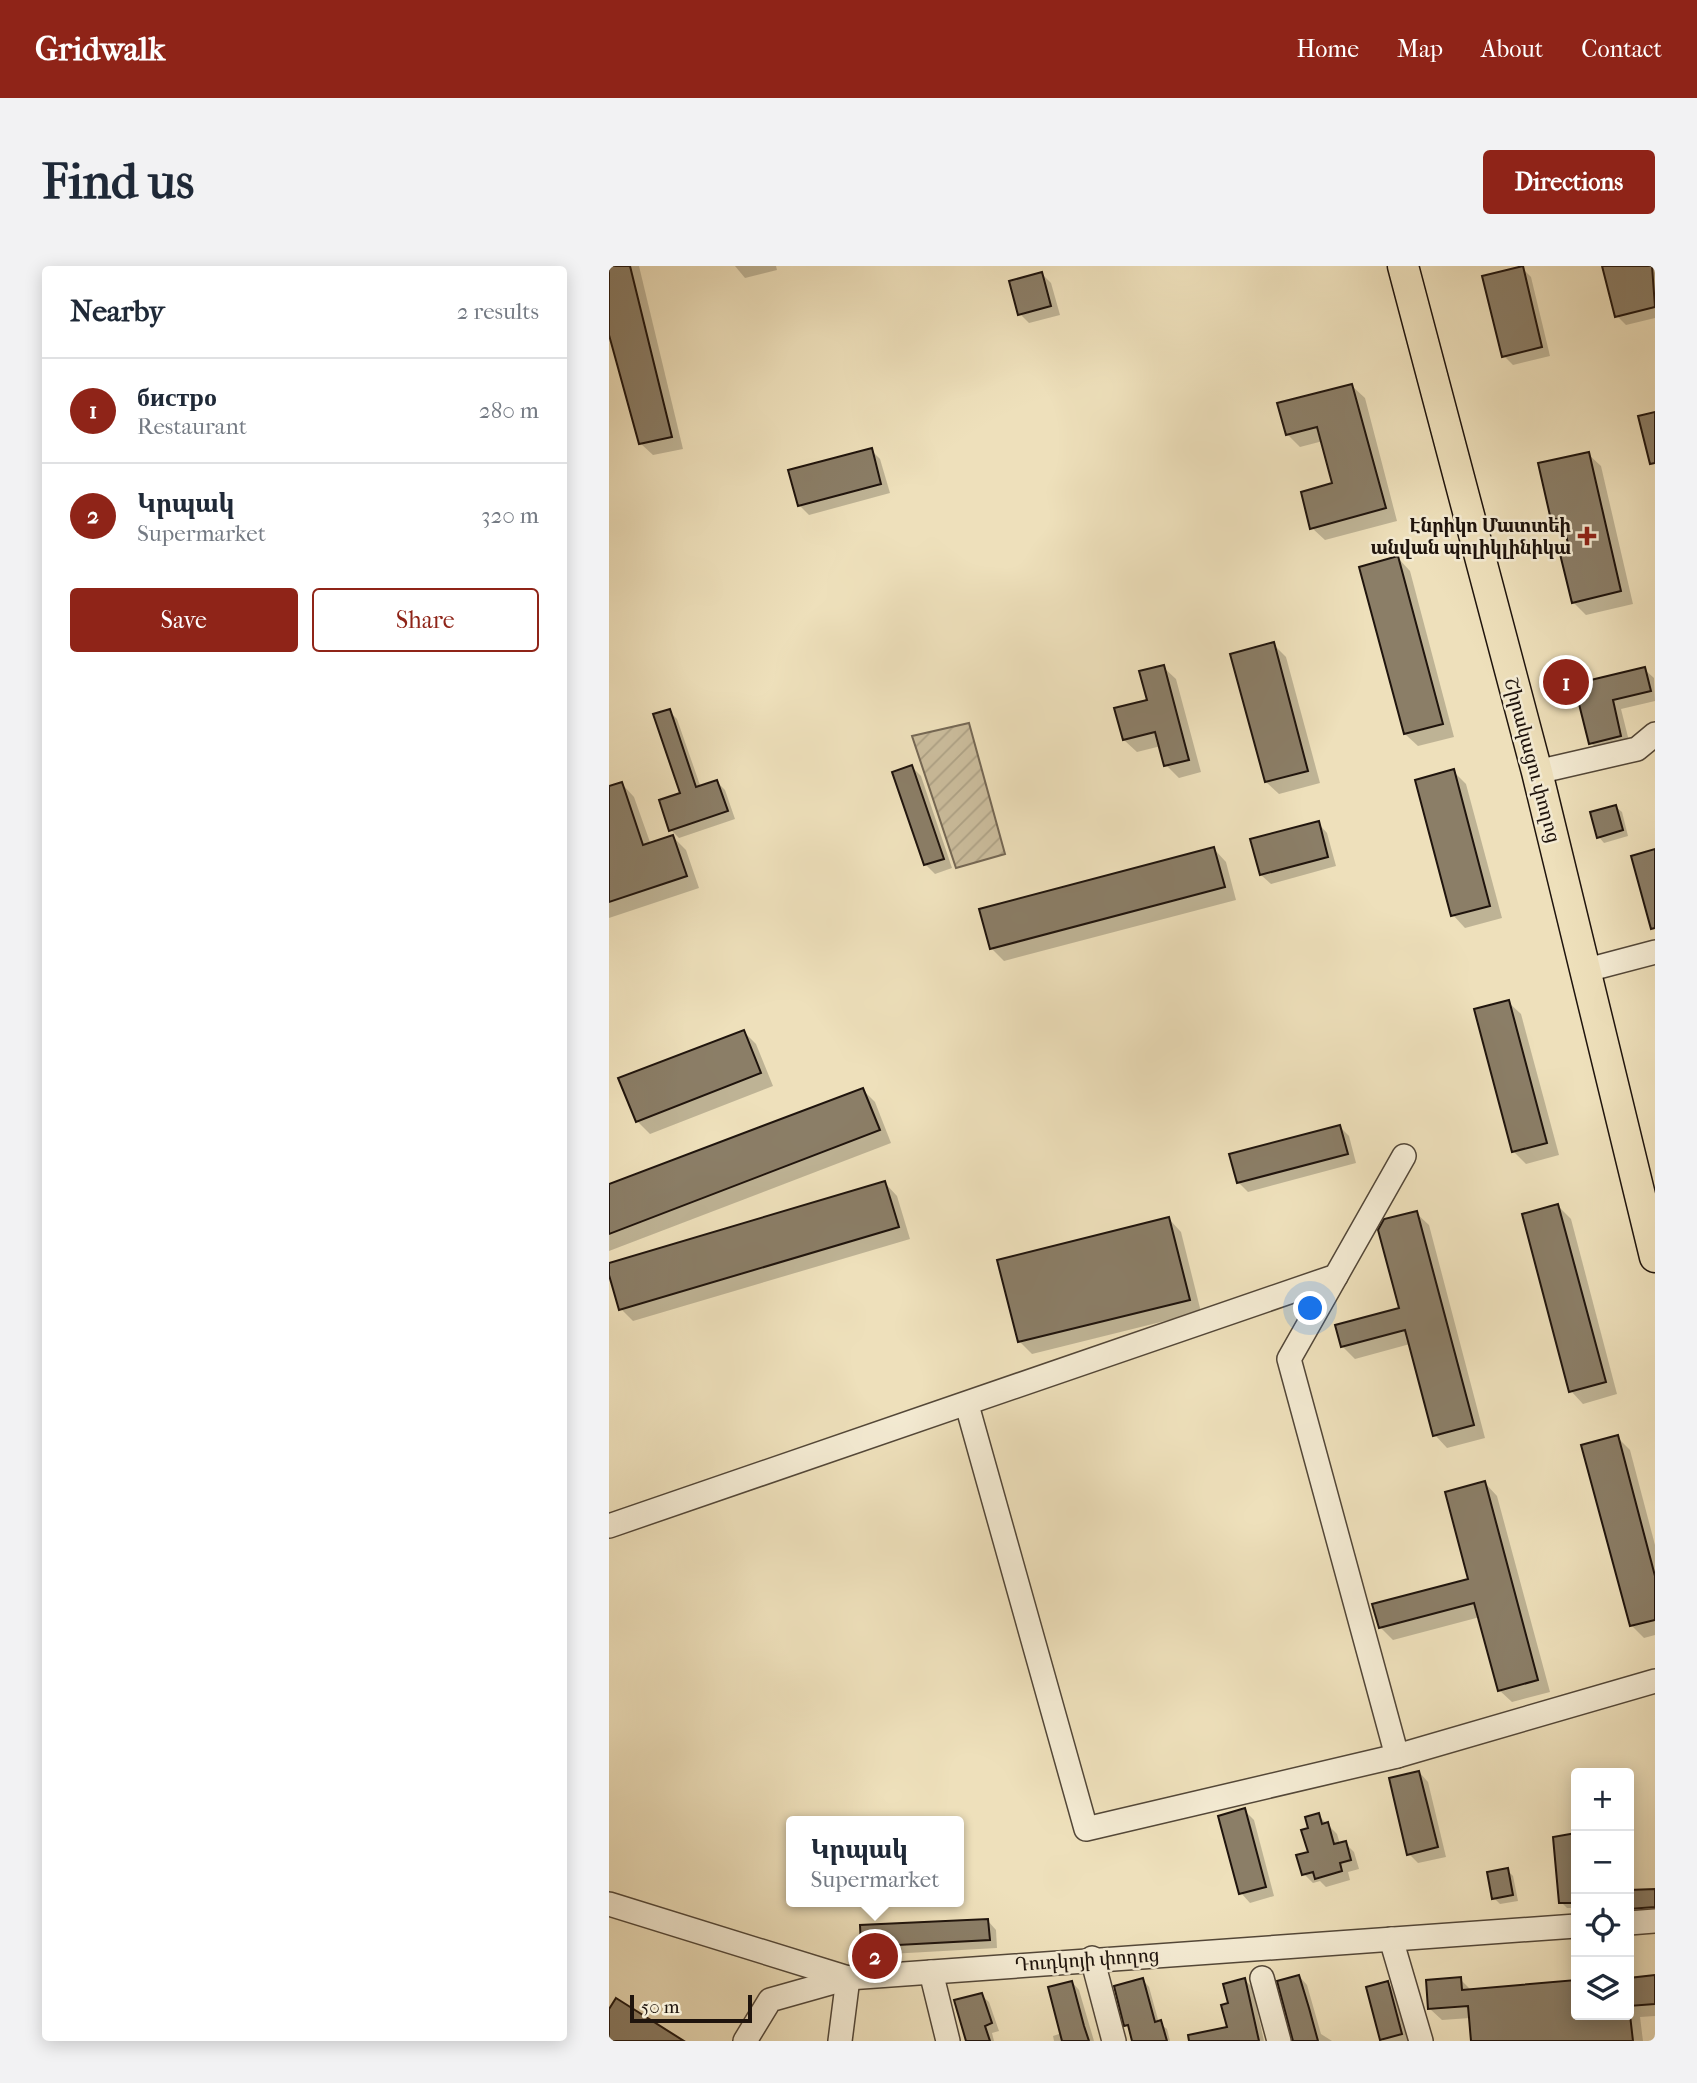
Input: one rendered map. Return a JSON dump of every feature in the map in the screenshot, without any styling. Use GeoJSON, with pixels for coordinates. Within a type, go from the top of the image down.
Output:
{"type":"FeatureCollection","features":[{"type":"Feature","properties":{"kind":"main road","name":"Շիրակացու փողոց"},"geometry":{"type":"LineString","coordinates":[[1403,266],[1537,772],[1655,1257]]}},
{"type":"Feature","properties":{"kind":"street"},"geometry":{"type":"LineString","coordinates":[[1537,772],[1637,749],[1655,734]]}},
{"type":"Feature","properties":{"kind":"street"},"geometry":{"type":"LineString","coordinates":[[1587,970],[1655,952]]}},
{"type":"Feature","properties":{"kind":"street"},"geometry":{"type":"LineString","coordinates":[[1397,1756],[1289,1359],[1404,1156]]}},
{"type":"Feature","properties":{"kind":"street"},"geometry":{"type":"LineString","coordinates":[[609,1526],[1336,1276]]}},
{"type":"Feature","properties":{"kind":"street"},"geometry":{"type":"LineString","coordinates":[[967,1405],[1086,1829],[1397,1756],[1655,1681]]}},
{"type":"Feature","properties":{"kind":"street","name":"Դուդկոյի փողոց"},"geometry":{"type":"LineString","coordinates":[[609,1904],[848,1978],[1092,1958],[1571,1926]]}},
{"type":"Feature","properties":{"kind":"street"},"geometry":{"type":"LineString","coordinates":[[1634,1923],[1655,1921]]}},
{"type":"Feature","properties":{"kind":"street"},"geometry":{"type":"LineString","coordinates":[[1391,1938],[1421,2041]]}},
{"type":"Feature","properties":{"kind":"street"},"geometry":{"type":"LineString","coordinates":[[1092,1958],[1114,2041]]}},
{"type":"Feature","properties":{"kind":"street"},"geometry":{"type":"LineString","coordinates":[[931,1972],[949,2041]]}},
{"type":"Feature","properties":{"kind":"street"},"geometry":{"type":"LineString","coordinates":[[745,2041],[770,2000],[848,1978],[840,2041]]}},
{"type":"Feature","properties":{"kind":"street"},"geometry":{"type":"LineString","coordinates":[[1262,1978],[1279,2041]]}},
{"type":"Feature","properties":{"kind":"shaded area"},"geometry":{"type":"Polygon","coordinates":[[[969,723],[1005,854],[956,868],[912,736],[969,723]]]}},
{"type":"Feature","properties":{"kind":"building"},"geometry":{"type":"Polygon","coordinates":[[[609,266],[630,266],[672,437],[639,444],[609,335],[609,266]]]}},
{"type":"Feature","properties":{"kind":"building"},"geometry":{"type":"Polygon","coordinates":[[[1523,266],[1542,347],[1502,357],[1482,276],[1523,266]]]}},
{"type":"Feature","properties":{"kind":"building"},"geometry":{"type":"Polygon","coordinates":[[[1602,266],[1652,266],[1655,307],[1615,317],[1602,266]]]}},
{"type":"Feature","properties":{"kind":"building"},"geometry":{"type":"Polygon","coordinates":[[[1042,272],[1051,306],[1018,315],[1009,281],[1042,272]]]}},
{"type":"Feature","properties":{"kind":"building"},"geometry":{"type":"Polygon","coordinates":[[[1352,384],[1386,508],[1310,529],[1301,492],[1332,483],[1317,427],[1286,435],[1277,403],[1352,384]]]}},
{"type":"Feature","properties":{"kind":"building"},"geometry":{"type":"Polygon","coordinates":[[[1655,412],[1655,463],[1650,464],[1638,416],[1655,412]]]}},
{"type":"Feature","properties":{"kind":"building"},"geometry":{"type":"Polygon","coordinates":[[[872,448],[881,484],[798,506],[788,470],[872,448]]]}},
{"type":"Feature","properties":{"kind":"building","name":"Էնրիկո Մատտեի անվան պոլիկլինիկա"},"geometry":{"type":"Polygon","coordinates":[[[1589,452],[1621,591],[1572,603],[1560,554],[1570,552],[1562,518],[1551,520],[1538,463],[1589,452]]]}},
{"type":"Feature","properties":{"kind":"building"},"geometry":{"type":"Polygon","coordinates":[[[1398,556],[1443,724],[1404,734],[1359,567],[1398,556]]]}},
{"type":"Feature","properties":{"kind":"building"},"geometry":{"type":"Polygon","coordinates":[[[1274,642],[1308,771],[1265,782],[1230,654],[1274,642]]]}},
{"type":"Feature","properties":{"kind":"building"},"geometry":{"type":"Polygon","coordinates":[[[1164,665],[1189,760],[1164,766],[1155,732],[1123,740],[1114,708],[1147,700],[1139,671],[1164,665]]]}},
{"type":"Feature","properties":{"kind":"building"},"geometry":{"type":"Polygon","coordinates":[[[1645,667],[1651,691],[1613,700],[1621,736],[1589,744],[1574,684],[1645,667]]]}},
{"type":"Feature","properties":{"kind":"building"},"geometry":{"type":"Polygon","coordinates":[[[670,709],[696,787],[717,780],[728,811],[669,831],[659,800],[680,793],[653,714],[670,709]]]}},
{"type":"Feature","properties":{"kind":"building"},"geometry":{"type":"Polygon","coordinates":[[[912,765],[944,859],[924,865],[892,772],[912,765]]]}},
{"type":"Feature","properties":{"kind":"building"},"geometry":{"type":"Polygon","coordinates":[[[1454,769],[1490,906],[1451,916],[1415,780],[1454,769]]]}},
{"type":"Feature","properties":{"kind":"building"},"geometry":{"type":"Polygon","coordinates":[[[622,782],[643,845],[673,835],[687,876],[609,902],[609,786],[622,782]]]}},
{"type":"Feature","properties":{"kind":"building"},"geometry":{"type":"Polygon","coordinates":[[[1616,805],[1623,830],[1597,838],[1590,812],[1616,805]]]}},
{"type":"Feature","properties":{"kind":"building"},"geometry":{"type":"Polygon","coordinates":[[[1319,821],[1328,857],[1260,875],[1250,839],[1319,821]]]}},
{"type":"Feature","properties":{"kind":"building"},"geometry":{"type":"Polygon","coordinates":[[[1214,847],[1225,887],[990,949],[979,909],[1214,847]]]}},
{"type":"Feature","properties":{"kind":"building"},"geometry":{"type":"Polygon","coordinates":[[[1655,849],[1655,928],[1651,929],[1631,856],[1655,849]]]}},
{"type":"Feature","properties":{"kind":"building"},"geometry":{"type":"Polygon","coordinates":[[[1509,1000],[1547,1143],[1512,1152],[1474,1009],[1509,1000]]]}},
{"type":"Feature","properties":{"kind":"building"},"geometry":{"type":"Polygon","coordinates":[[[744,1030],[761,1073],[636,1122],[618,1078],[744,1030]]]}},
{"type":"Feature","properties":{"kind":"building"},"geometry":{"type":"Polygon","coordinates":[[[863,1088],[880,1130],[609,1234],[609,1184],[863,1088]]]}},
{"type":"Feature","properties":{"kind":"building"},"geometry":{"type":"Polygon","coordinates":[[[1340,1125],[1348,1154],[1237,1183],[1229,1154],[1340,1125]]]}},
{"type":"Feature","properties":{"kind":"building"},"geometry":{"type":"Polygon","coordinates":[[[885,1181],[899,1227],[619,1310],[609,1275],[609,1263],[885,1181]]]}},
{"type":"Feature","properties":{"kind":"building"},"geometry":{"type":"Polygon","coordinates":[[[1558,1204],[1606,1382],[1569,1392],[1522,1214],[1558,1204]]]}},
{"type":"Feature","properties":{"kind":"building"},"geometry":{"type":"Polygon","coordinates":[[[1417,1211],[1474,1425],[1433,1436],[1405,1330],[1341,1347],[1335,1325],[1399,1308],[1378,1230],[1384,1219],[1417,1211]]]}},
{"type":"Feature","properties":{"kind":"building"},"geometry":{"type":"Polygon","coordinates":[[[1169,1217],[1190,1300],[1018,1342],[997,1260],[1169,1217]]]}},
{"type":"Feature","properties":{"kind":"building"},"geometry":{"type":"Polygon","coordinates":[[[1618,1435],[1655,1576],[1655,1620],[1630,1626],[1581,1445],[1618,1435]]]}},
{"type":"Feature","properties":{"kind":"building"},"geometry":{"type":"Polygon","coordinates":[[[1485,1481],[1538,1680],[1498,1691],[1474,1603],[1379,1628],[1372,1604],[1468,1579],[1445,1492],[1485,1481]]]}},
{"type":"Feature","properties":{"kind":"building"},"geometry":{"type":"Polygon","coordinates":[[[1419,1771],[1438,1847],[1407,1855],[1389,1778],[1419,1771]]]}},
{"type":"Feature","properties":{"kind":"building"},"geometry":{"type":"Polygon","coordinates":[[[1245,1808],[1266,1887],[1239,1894],[1218,1816],[1245,1808]]]}},
{"type":"Feature","properties":{"kind":"building"},"geometry":{"type":"Polygon","coordinates":[[[1319,1813],[1322,1824],[1328,1822],[1334,1844],[1346,1841],[1351,1860],[1340,1863],[1342,1871],[1315,1879],[1313,1872],[1302,1875],[1296,1855],[1308,1852],[1301,1830],[1308,1828],[1305,1817],[1319,1813]]]}},
{"type":"Feature","properties":{"kind":"building"},"geometry":{"type":"Polygon","coordinates":[[[1571,1834],[1571,1903],[1559,1903],[1553,1837],[1571,1834]]]}},
{"type":"Feature","properties":{"kind":"building"},"geometry":{"type":"Polygon","coordinates":[[[1508,1868],[1513,1895],[1492,1899],[1487,1872],[1508,1868]]]}},
{"type":"Feature","properties":{"kind":"building"},"geometry":{"type":"Polygon","coordinates":[[[1655,1889],[1655,1907],[1634,1909],[1634,1890],[1655,1889]]]}},
{"type":"Feature","properties":{"kind":"building"},"geometry":{"type":"Polygon","coordinates":[[[988,1919],[990,1940],[861,1947],[860,1925],[988,1919]]]}},
{"type":"Feature","properties":{"kind":"building"},"geometry":{"type":"Polygon","coordinates":[[[1299,1975],[1318,2041],[1293,2041],[1277,1981],[1299,1975]]]}},
{"type":"Feature","properties":{"kind":"building"},"geometry":{"type":"Polygon","coordinates":[[[1655,1975],[1655,2004],[1634,2006],[1634,1977],[1655,1975]]]}},
{"type":"Feature","properties":{"kind":"building"},"geometry":{"type":"Polygon","coordinates":[[[1461,1977],[1462,1990],[1571,1980],[1571,2020],[1631,2020],[1633,2041],[1471,2041],[1468,2006],[1428,2009],[1426,1980],[1461,1977]]]}},
{"type":"Feature","properties":{"kind":"building"},"geometry":{"type":"Polygon","coordinates":[[[1143,1978],[1155,2022],[1161,2020],[1167,2041],[1132,2041],[1128,2025],[1124,2026],[1114,1986],[1143,1978]]]}},
{"type":"Feature","properties":{"kind":"building"},"geometry":{"type":"Polygon","coordinates":[[[1245,1978],[1259,2041],[1189,2041],[1188,2035],[1227,2027],[1221,2005],[1228,2003],[1223,1984],[1245,1978]]]}},
{"type":"Feature","properties":{"kind":"building"},"geometry":{"type":"Polygon","coordinates":[[[1072,1981],[1089,2041],[1062,2041],[1048,1987],[1072,1981]]]}},
{"type":"Feature","properties":{"kind":"building"},"geometry":{"type":"Polygon","coordinates":[[[1388,1981],[1402,2034],[1380,2040],[1366,1987],[1388,1981]]]}},
{"type":"Feature","properties":{"kind":"building"},"geometry":{"type":"Polygon","coordinates":[[[982,1993],[992,2023],[985,2026],[990,2041],[966,2041],[954,2000],[982,1993]]]}},
{"type":"Feature","properties":{"kind":"building"},"geometry":{"type":"Polygon","coordinates":[[[616,1998],[684,2041],[609,2041],[609,2009],[616,1998]]]}},
{"type":"Feature","properties":{"kind":"place","name":"Էնրիկո Մատտեի անվան պոլիկլինիկա"},"geometry":{"type":"Point","coordinates":[1587,536]}},
{"type":"Feature","properties":{"kind":"place","name":"бистро"},"geometry":{"type":"Point","coordinates":[1566,682]}},
{"type":"Feature","properties":{"kind":"place","name":"Կրպակ"},"geometry":{"type":"Point","coordinates":[875,1956]}}]}
